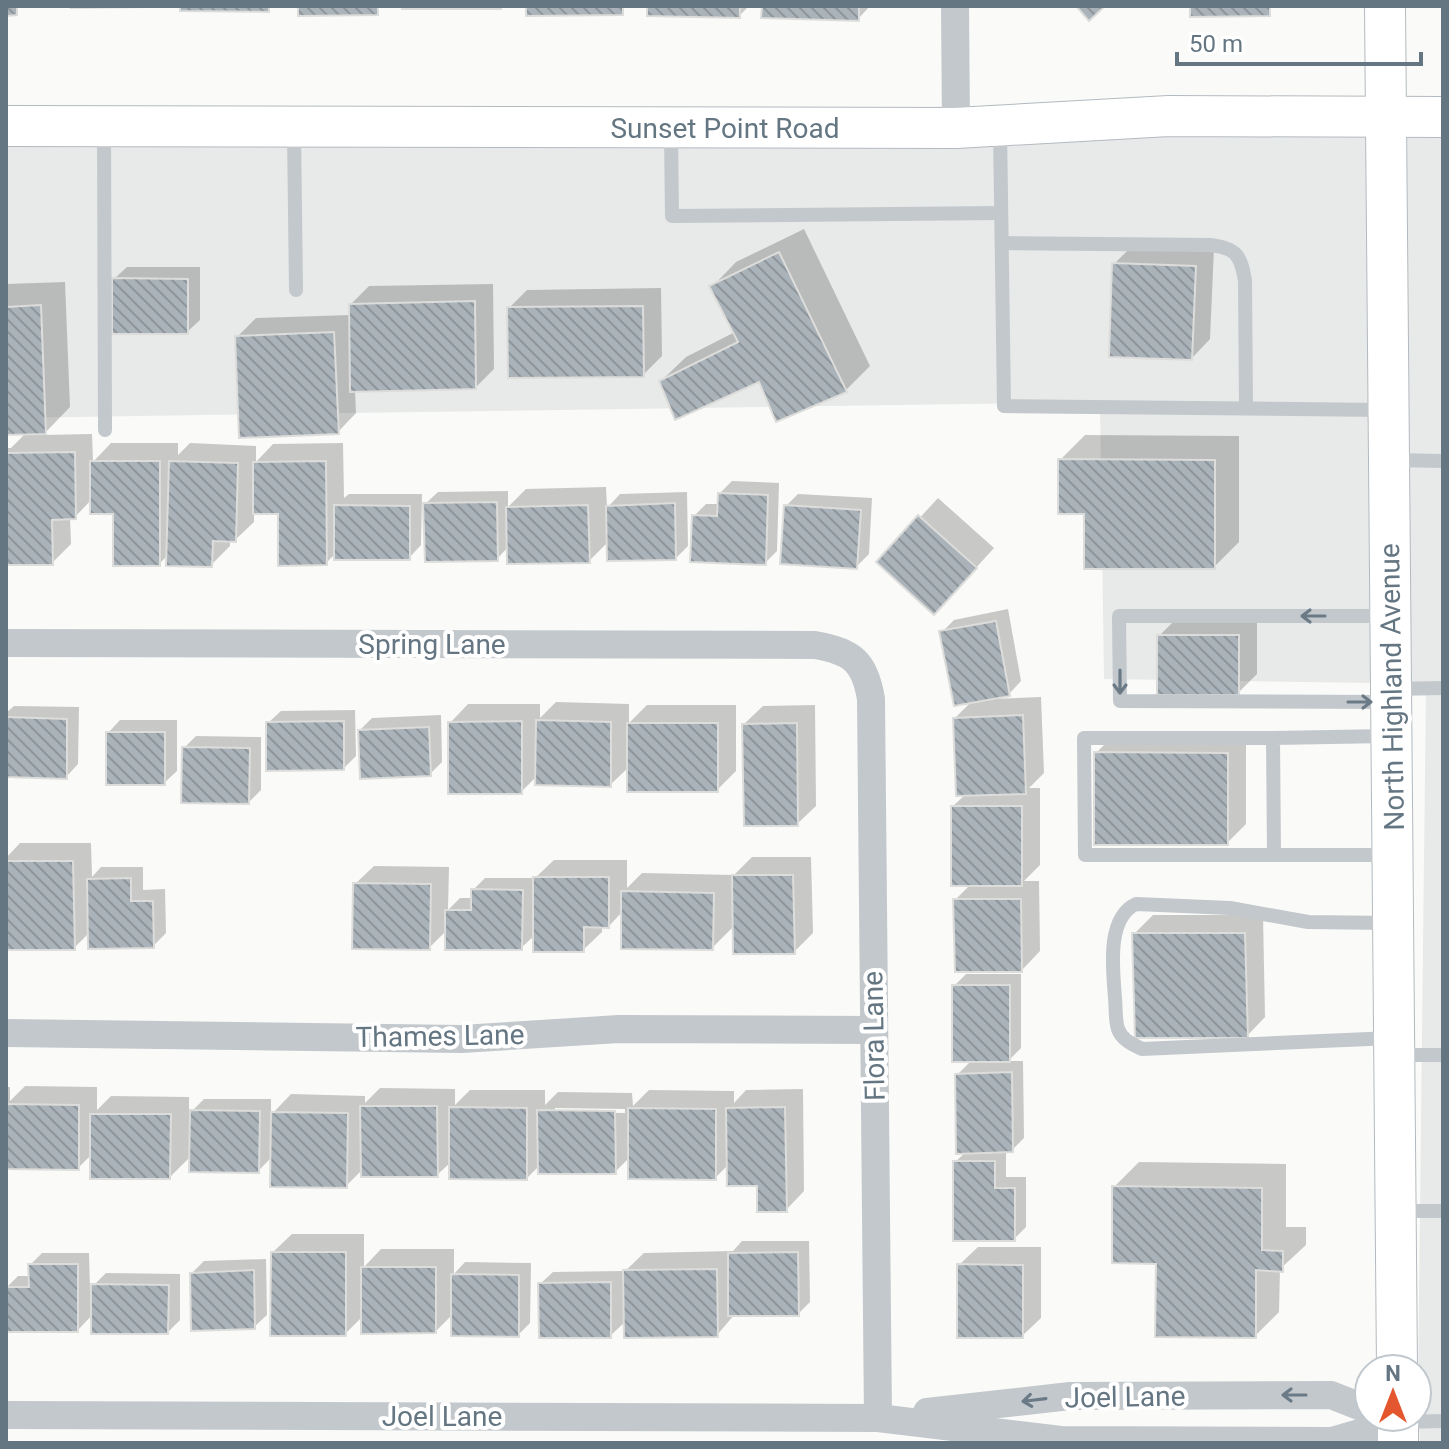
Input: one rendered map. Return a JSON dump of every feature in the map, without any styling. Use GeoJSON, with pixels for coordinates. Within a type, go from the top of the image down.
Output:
{"type":"FeatureCollection","features":[{"type":"Feature","properties":{"kind":"main road","name":"North Highland Avenue"},"geometry":{"type":"LineString","coordinates":[[1385,6],[1397,1353]]}},
{"type":"Feature","properties":{"kind":"main road","name":"Sunset Point Road"},"geometry":{"type":"LineString","coordinates":[[6,126],[956,128],[1169,116],[1443,117]]}},
{"type":"Feature","properties":{"kind":"street"},"geometry":{"type":"LineString","coordinates":[[955,6],[956,128]]}},
{"type":"Feature","properties":{"kind":"street","name":"Spring Lane"},"geometry":{"type":"LineString","coordinates":[[6,643],[815,645],[838,649],[854,659]]}},
{"type":"Feature","properties":{"kind":"street","name":"Flora Lane"},"geometry":{"type":"LineString","coordinates":[[854,659],[867,677],[871,699],[878,1418]]}},
{"type":"Feature","properties":{"kind":"street","name":"Thames Lane"},"geometry":{"type":"LineString","coordinates":[[6,1033],[462,1039],[619,1029],[873,1030]]}},
{"type":"Feature","properties":{"kind":"street","name":"Joel Lane"},"geometry":{"type":"LineString","coordinates":[[6,1415],[161,1429],[878,1418],[1070,1396],[1331,1395],[1353,1405]]}},
{"type":"Feature","properties":{"kind":"street","name":"Joel Lane"},"geometry":{"type":"LineString","coordinates":[[878,1418],[1061,1440],[1114,1442],[1332,1441],[1356,1433]]}},
{"type":"Feature","properties":{"kind":"lane"},"geometry":{"type":"LineString","coordinates":[[104,127],[105,430]]}},
{"type":"Feature","properties":{"kind":"lane"},"geometry":{"type":"LineString","coordinates":[[294,127],[296,290]]}},
{"type":"Feature","properties":{"kind":"lane"},"geometry":{"type":"LineString","coordinates":[[671,127],[672,216],[1001,213]]}},
{"type":"Feature","properties":{"kind":"lane"},"geometry":{"type":"LineString","coordinates":[[1000,127],[1004,406],[1388,410]]}},
{"type":"Feature","properties":{"kind":"lane"},"geometry":{"type":"LineString","coordinates":[[1002,243],[1210,245],[1225,246],[1236,253],[1245,281],[1246,408]]}},
{"type":"Feature","properties":{"kind":"lane"},"geometry":{"type":"LineString","coordinates":[[1390,460],[1443,461]]}},
{"type":"Feature","properties":{"kind":"lane"},"geometry":{"type":"LineString","coordinates":[[1391,616],[1119,616],[1120,701],[1392,709]]}},
{"type":"Feature","properties":{"kind":"lane"},"geometry":{"type":"LineString","coordinates":[[1393,855],[1085,855],[1084,738],[1273,738],[1392,709],[1443,688]]}},
{"type":"Feature","properties":{"kind":"lane"},"geometry":{"type":"LineString","coordinates":[[1273,738],[1274,855]]}},
{"type":"Feature","properties":{"kind":"lane"},"geometry":{"type":"LineString","coordinates":[[1394,923],[1308,922],[1230,908],[1136,904],[1128,908],[1119,922],[1112,953],[1119,1031],[1126,1042],[1142,1049],[1395,1047],[1443,1055]]}},
{"type":"Feature","properties":{"kind":"lane"},"geometry":{"type":"LineString","coordinates":[[1396,1211],[1443,1211]]}},
{"type":"Feature","properties":{"kind":"shaded area"},"geometry":{"type":"Polygon","coordinates":[[[1170,135],[1370,135],[1375,683],[1104,679],[1100,402],[6,418],[6,145],[1001,146],[1170,135]]]}},
{"type":"Feature","properties":{"kind":"shaded area"},"geometry":{"type":"Polygon","coordinates":[[[1403,135],[1443,136],[1443,1443],[1420,1443],[1420,1433],[1433,1433],[1433,1353],[1418,1353],[1426,684],[1409,683],[1403,135]]]}},
{"type":"Feature","properties":{"kind":"building"},"geometry":{"type":"Polygon","coordinates":[[[6,6],[17,6],[17,15],[6,16],[6,6]]]}},
{"type":"Feature","properties":{"kind":"building"},"geometry":{"type":"Polygon","coordinates":[[[148,6],[148,7],[71,8],[148,6]]]}},
{"type":"Feature","properties":{"kind":"building"},"geometry":{"type":"Polygon","coordinates":[[[180,6],[269,6],[269,12],[180,11],[180,6]]]}},
{"type":"Feature","properties":{"kind":"building"},"geometry":{"type":"Polygon","coordinates":[[[298,6],[378,6],[378,15],[298,16],[298,6]]]}},
{"type":"Feature","properties":{"kind":"building"},"geometry":{"type":"Polygon","coordinates":[[[402,6],[501,6],[501,9],[402,9],[402,6]]]}},
{"type":"Feature","properties":{"kind":"building"},"geometry":{"type":"Polygon","coordinates":[[[526,6],[623,6],[623,15],[526,16],[526,6]]]}},
{"type":"Feature","properties":{"kind":"building"},"geometry":{"type":"Polygon","coordinates":[[[647,6],[740,6],[740,18],[647,16],[647,6]]]}},
{"type":"Feature","properties":{"kind":"building"},"geometry":{"type":"Polygon","coordinates":[[[762,6],[859,6],[859,21],[761,18],[762,6]]]}},
{"type":"Feature","properties":{"kind":"building"},"geometry":{"type":"Polygon","coordinates":[[[1076,6],[1105,6],[1089,21],[1076,6]]]}},
{"type":"Feature","properties":{"kind":"building"},"geometry":{"type":"Polygon","coordinates":[[[1190,6],[1270,6],[1270,16],[1190,17],[1190,6]]]}},
{"type":"Feature","properties":{"kind":"building"},"geometry":{"type":"Polygon","coordinates":[[[779,252],[847,392],[776,422],[759,382],[675,420],[659,381],[738,342],[709,286],[779,252]]]}},
{"type":"Feature","properties":{"kind":"building"},"geometry":{"type":"Polygon","coordinates":[[[1112,263],[1196,266],[1192,360],[1109,357],[1112,263]]]}},
{"type":"Feature","properties":{"kind":"building"},"geometry":{"type":"Polygon","coordinates":[[[112,278],[188,279],[188,334],[112,334],[112,278]]]}},
{"type":"Feature","properties":{"kind":"building"},"geometry":{"type":"Polygon","coordinates":[[[475,301],[476,389],[350,392],[349,304],[475,301]]]}},
{"type":"Feature","properties":{"kind":"building"},"geometry":{"type":"Polygon","coordinates":[[[41,305],[46,434],[6,435],[6,307],[41,305]]]}},
{"type":"Feature","properties":{"kind":"building"},"geometry":{"type":"Polygon","coordinates":[[[643,306],[644,377],[508,378],[507,307],[643,306]]]}},
{"type":"Feature","properties":{"kind":"building"},"geometry":{"type":"Polygon","coordinates":[[[334,332],[339,434],[239,438],[235,336],[334,332]]]}},
{"type":"Feature","properties":{"kind":"building"},"geometry":{"type":"Polygon","coordinates":[[[75,452],[76,519],[52,520],[53,565],[6,565],[6,453],[75,452]]]}},
{"type":"Feature","properties":{"kind":"building"},"geometry":{"type":"Polygon","coordinates":[[[1058,459],[1215,460],[1215,569],[1084,569],[1084,514],[1058,514],[1058,459]]]}},
{"type":"Feature","properties":{"kind":"building"},"geometry":{"type":"Polygon","coordinates":[[[90,461],[160,461],[160,566],[113,566],[113,514],[90,514],[90,461]]]}},
{"type":"Feature","properties":{"kind":"building"},"geometry":{"type":"Polygon","coordinates":[[[169,461],[238,463],[236,542],[213,541],[212,567],[166,566],[169,461]]]}},
{"type":"Feature","properties":{"kind":"building"},"geometry":{"type":"Polygon","coordinates":[[[326,461],[327,565],[278,566],[278,514],[253,514],[253,462],[326,461]]]}},
{"type":"Feature","properties":{"kind":"building"},"geometry":{"type":"Polygon","coordinates":[[[718,493],[768,495],[766,565],[690,562],[692,515],[717,516],[718,493]]]}},
{"type":"Feature","properties":{"kind":"building"},"geometry":{"type":"Polygon","coordinates":[[[497,502],[498,561],[425,562],[423,503],[497,502]]]}},
{"type":"Feature","properties":{"kind":"building"},"geometry":{"type":"Polygon","coordinates":[[[675,503],[676,560],[607,561],[606,506],[675,503]]]}},
{"type":"Feature","properties":{"kind":"building"},"geometry":{"type":"Polygon","coordinates":[[[334,505],[410,506],[410,560],[334,560],[334,505]]]}},
{"type":"Feature","properties":{"kind":"building"},"geometry":{"type":"Polygon","coordinates":[[[588,505],[590,563],[507,564],[506,507],[588,505]]]}},
{"type":"Feature","properties":{"kind":"building"},"geometry":{"type":"Polygon","coordinates":[[[784,505],[861,510],[857,569],[780,564],[784,505]]]}},
{"type":"Feature","properties":{"kind":"building"},"geometry":{"type":"Polygon","coordinates":[[[918,515],[977,568],[934,615],[876,562],[918,515]]]}},
{"type":"Feature","properties":{"kind":"building"},"geometry":{"type":"Polygon","coordinates":[[[996,621],[1010,696],[954,706],[939,631],[996,621]]]}},
{"type":"Feature","properties":{"kind":"building"},"geometry":{"type":"Polygon","coordinates":[[[1157,635],[1239,635],[1239,695],[1157,695],[1157,635]]]}},
{"type":"Feature","properties":{"kind":"building"},"geometry":{"type":"Polygon","coordinates":[[[1023,715],[1026,794],[956,796],[953,718],[1023,715]]]}},
{"type":"Feature","properties":{"kind":"building"},"geometry":{"type":"Polygon","coordinates":[[[6,717],[67,719],[67,779],[6,777],[6,717]]]}},
{"type":"Feature","properties":{"kind":"building"},"geometry":{"type":"Polygon","coordinates":[[[536,720],[611,722],[611,787],[535,785],[536,720]]]}},
{"type":"Feature","properties":{"kind":"building"},"geometry":{"type":"Polygon","coordinates":[[[344,721],[344,770],[266,771],[266,722],[344,721]]]}},
{"type":"Feature","properties":{"kind":"building"},"geometry":{"type":"Polygon","coordinates":[[[522,721],[522,794],[448,794],[448,722],[522,721]]]}},
{"type":"Feature","properties":{"kind":"building"},"geometry":{"type":"Polygon","coordinates":[[[627,723],[718,723],[718,792],[627,792],[627,723]]]}},
{"type":"Feature","properties":{"kind":"building"},"geometry":{"type":"Polygon","coordinates":[[[797,723],[798,826],[744,826],[742,724],[797,723]]]}},
{"type":"Feature","properties":{"kind":"building"},"geometry":{"type":"Polygon","coordinates":[[[429,727],[431,776],[360,779],[358,730],[429,727]]]}},
{"type":"Feature","properties":{"kind":"building"},"geometry":{"type":"Polygon","coordinates":[[[106,732],[165,732],[165,785],[106,785],[106,732]]]}},
{"type":"Feature","properties":{"kind":"building"},"geometry":{"type":"Polygon","coordinates":[[[182,747],[250,748],[249,804],[181,803],[182,747]]]}},
{"type":"Feature","properties":{"kind":"building"},"geometry":{"type":"Polygon","coordinates":[[[1094,752],[1228,753],[1228,845],[1094,845],[1094,752]]]}},
{"type":"Feature","properties":{"kind":"building"},"geometry":{"type":"Polygon","coordinates":[[[951,806],[1022,806],[1022,886],[951,886],[951,806]]]}},
{"type":"Feature","properties":{"kind":"building"},"geometry":{"type":"Polygon","coordinates":[[[6,861],[73,861],[75,950],[6,950],[6,861]]]}},
{"type":"Feature","properties":{"kind":"building"},"geometry":{"type":"Polygon","coordinates":[[[732,875],[793,875],[795,954],[733,954],[732,875]]]}},
{"type":"Feature","properties":{"kind":"building"},"geometry":{"type":"Polygon","coordinates":[[[533,877],[609,877],[609,928],[584,927],[584,952],[533,952],[533,877]]]}},
{"type":"Feature","properties":{"kind":"building"},"geometry":{"type":"Polygon","coordinates":[[[131,878],[131,901],[153,901],[154,948],[88,949],[87,879],[131,878]]]}},
{"type":"Feature","properties":{"kind":"building"},"geometry":{"type":"Polygon","coordinates":[[[353,883],[431,884],[430,950],[352,949],[353,883]]]}},
{"type":"Feature","properties":{"kind":"building"},"geometry":{"type":"Polygon","coordinates":[[[471,889],[523,890],[522,950],[445,950],[445,910],[471,910],[471,889]]]}},
{"type":"Feature","properties":{"kind":"building"},"geometry":{"type":"Polygon","coordinates":[[[621,891],[714,893],[713,950],[621,949],[621,891]]]}},
{"type":"Feature","properties":{"kind":"building"},"geometry":{"type":"Polygon","coordinates":[[[953,899],[1021,899],[1022,972],[955,972],[953,899]]]}},
{"type":"Feature","properties":{"kind":"building"},"geometry":{"type":"Polygon","coordinates":[[[1132,933],[1245,933],[1248,1038],[1135,1038],[1132,933]]]}},
{"type":"Feature","properties":{"kind":"building"},"geometry":{"type":"Polygon","coordinates":[[[952,985],[1010,985],[1010,1062],[952,1062],[952,985]]]}},
{"type":"Feature","properties":{"kind":"building"},"geometry":{"type":"Polygon","coordinates":[[[1012,1072],[1013,1152],[956,1154],[955,1074],[1012,1072]]]}},
{"type":"Feature","properties":{"kind":"building"},"geometry":{"type":"Polygon","coordinates":[[[6,1104],[79,1105],[79,1170],[6,1169],[6,1104]]]}},
{"type":"Feature","properties":{"kind":"building"},"geometry":{"type":"Polygon","coordinates":[[[360,1106],[437,1106],[438,1177],[361,1177],[360,1106]]]}},
{"type":"Feature","properties":{"kind":"building"},"geometry":{"type":"Polygon","coordinates":[[[449,1107],[527,1108],[527,1180],[449,1179],[449,1107]]]}},
{"type":"Feature","properties":{"kind":"building"},"geometry":{"type":"Polygon","coordinates":[[[785,1107],[787,1212],[757,1212],[757,1186],[727,1186],[726,1108],[785,1107]]]}},
{"type":"Feature","properties":{"kind":"building"},"geometry":{"type":"Polygon","coordinates":[[[628,1108],[716,1109],[716,1180],[628,1179],[628,1108]]]}},
{"type":"Feature","properties":{"kind":"building"},"geometry":{"type":"Polygon","coordinates":[[[190,1110],[260,1111],[259,1173],[189,1172],[190,1110]]]}},
{"type":"Feature","properties":{"kind":"building"},"geometry":{"type":"Polygon","coordinates":[[[537,1110],[615,1111],[616,1174],[538,1174],[537,1110]]]}},
{"type":"Feature","properties":{"kind":"building"},"geometry":{"type":"Polygon","coordinates":[[[271,1112],[348,1113],[347,1188],[270,1187],[271,1112]]]}},
{"type":"Feature","properties":{"kind":"building"},"geometry":{"type":"Polygon","coordinates":[[[90,1114],[171,1114],[170,1179],[90,1179],[90,1114]]]}},
{"type":"Feature","properties":{"kind":"building"},"geometry":{"type":"Polygon","coordinates":[[[953,1161],[995,1161],[995,1188],[1015,1188],[1015,1241],[953,1241],[953,1161]]]}},
{"type":"Feature","properties":{"kind":"building"},"geometry":{"type":"Polygon","coordinates":[[[1112,1186],[1262,1188],[1262,1250],[1283,1251],[1283,1272],[1256,1270],[1256,1338],[1155,1337],[1156,1264],[1112,1263],[1112,1186]]]}},
{"type":"Feature","properties":{"kind":"building"},"geometry":{"type":"Polygon","coordinates":[[[271,1252],[346,1252],[346,1336],[270,1336],[271,1252]]]}},
{"type":"Feature","properties":{"kind":"building"},"geometry":{"type":"Polygon","coordinates":[[[798,1252],[799,1316],[728,1316],[728,1253],[798,1252]]]}},
{"type":"Feature","properties":{"kind":"building"},"geometry":{"type":"Polygon","coordinates":[[[28,1264],[78,1264],[78,1332],[6,1332],[6,1287],[29,1287],[28,1264]]]}},
{"type":"Feature","properties":{"kind":"building"},"geometry":{"type":"Polygon","coordinates":[[[957,1264],[1023,1265],[1023,1338],[957,1338],[957,1264]]]}},
{"type":"Feature","properties":{"kind":"building"},"geometry":{"type":"Polygon","coordinates":[[[361,1267],[436,1267],[436,1333],[361,1334],[361,1267]]]}},
{"type":"Feature","properties":{"kind":"building"},"geometry":{"type":"Polygon","coordinates":[[[717,1269],[718,1337],[624,1338],[623,1270],[717,1269]]]}},
{"type":"Feature","properties":{"kind":"building"},"geometry":{"type":"Polygon","coordinates":[[[254,1270],[255,1329],[191,1331],[190,1273],[254,1270]]]}},
{"type":"Feature","properties":{"kind":"building"},"geometry":{"type":"Polygon","coordinates":[[[451,1274],[519,1275],[519,1337],[451,1336],[451,1274]]]}},
{"type":"Feature","properties":{"kind":"building"},"geometry":{"type":"Polygon","coordinates":[[[611,1282],[611,1338],[539,1338],[538,1283],[611,1282]]]}},
{"type":"Feature","properties":{"kind":"building"},"geometry":{"type":"Polygon","coordinates":[[[91,1284],[169,1285],[168,1334],[91,1334],[91,1284]]]}}]}
